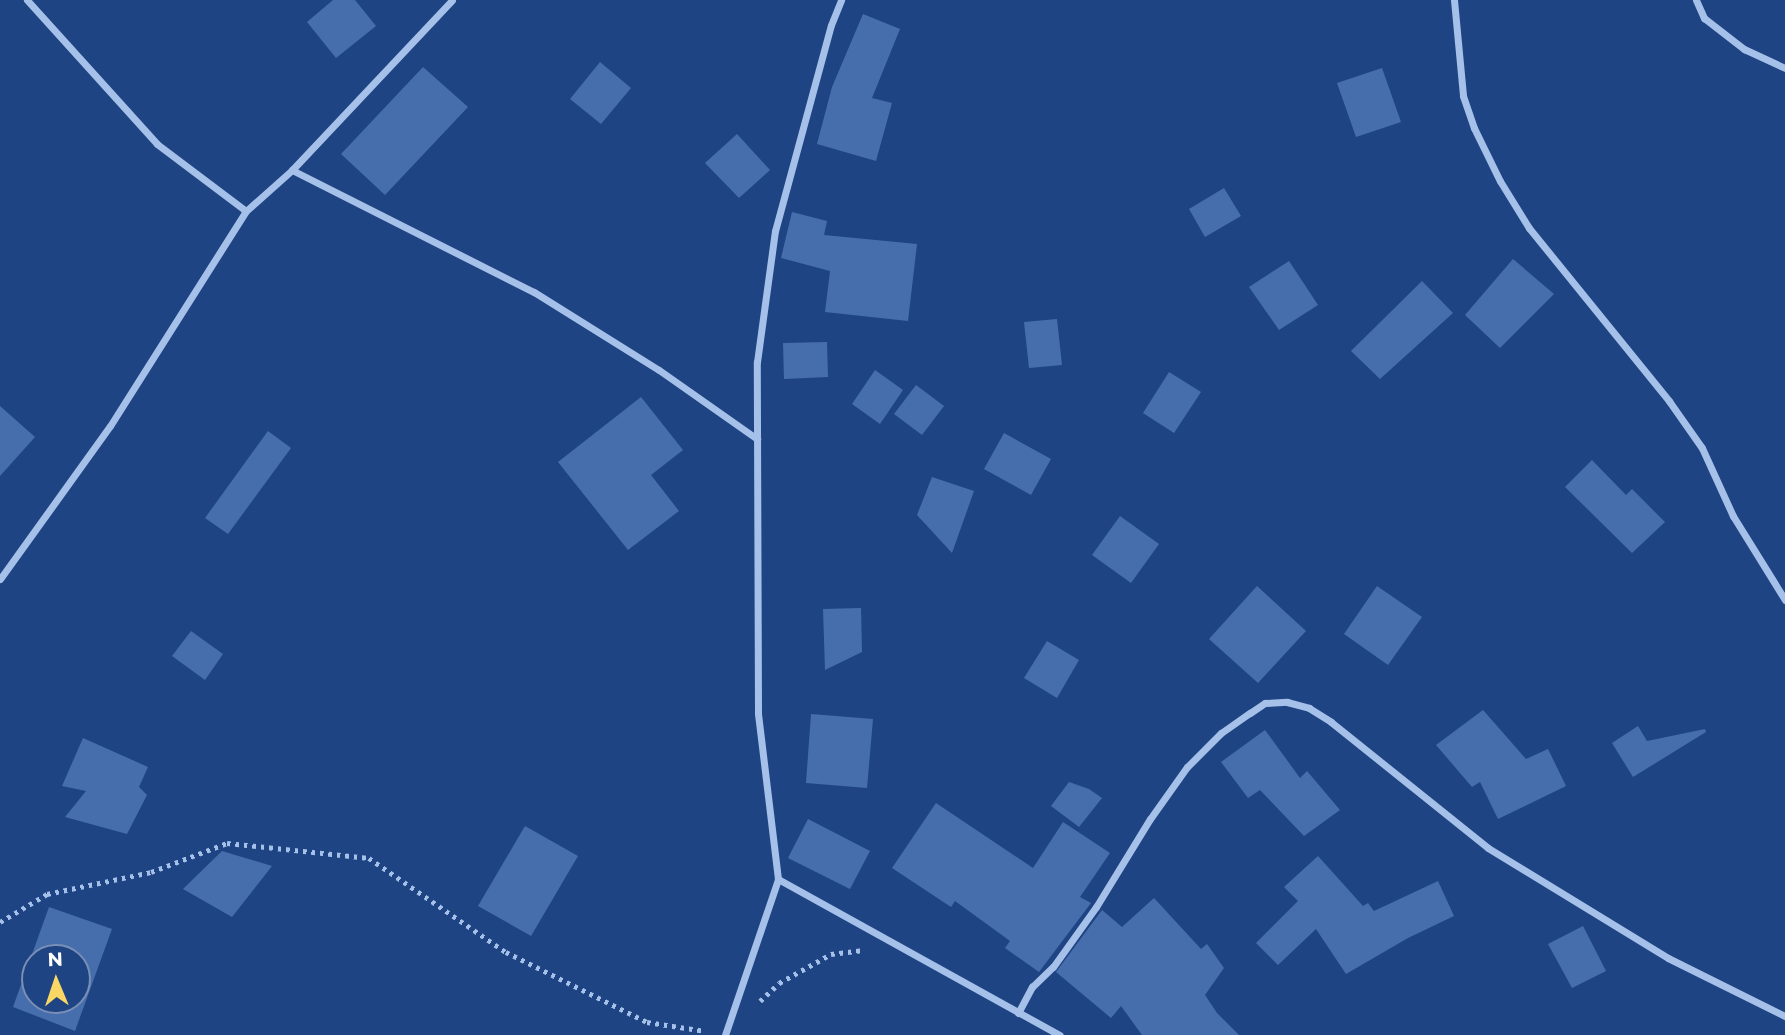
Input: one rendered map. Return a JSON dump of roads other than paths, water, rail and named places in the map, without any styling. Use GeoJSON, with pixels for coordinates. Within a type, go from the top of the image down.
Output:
{"type":"FeatureCollection","features":[{"type":"Feature","properties":{"kind":"street"},"geometry":{"type":"LineString","coordinates":[[27,0],[157,144],[246,211]]}},
{"type":"Feature","properties":{"kind":"street"},"geometry":{"type":"LineString","coordinates":[[0,579],[110,426],[246,211],[292,170],[452,0]]}},
{"type":"Feature","properties":{"kind":"street"},"geometry":{"type":"LineString","coordinates":[[725,1035],[778,879],[758,713],[757,362],[775,231],[831,25],[841,0]]}},
{"type":"Feature","properties":{"kind":"street"},"geometry":{"type":"LineString","coordinates":[[1454,0],[1463,96],[1474,128],[1500,181],[1529,228],[1669,401],[1702,448],[1733,516],[1785,600]]}},
{"type":"Feature","properties":{"kind":"street"},"geometry":{"type":"LineString","coordinates":[[1696,0],[1704,18],[1744,49],[1785,68]]}},
{"type":"Feature","properties":{"kind":"street"},"geometry":{"type":"LineString","coordinates":[[292,170],[534,292],[659,370],[757,439]]}},
{"type":"Feature","properties":{"kind":"street"},"geometry":{"type":"LineString","coordinates":[[1018,1013],[1031,987],[1053,967],[1096,908],[1150,819],[1187,767],[1221,733],[1265,703],[1287,702],[1309,708],[1331,722],[1488,848],[1668,958],[1785,1016]]}},
{"type":"Feature","properties":{"kind":"street"},"geometry":{"type":"LineString","coordinates":[[778,879],[894,946],[1060,1035]]}}]}
